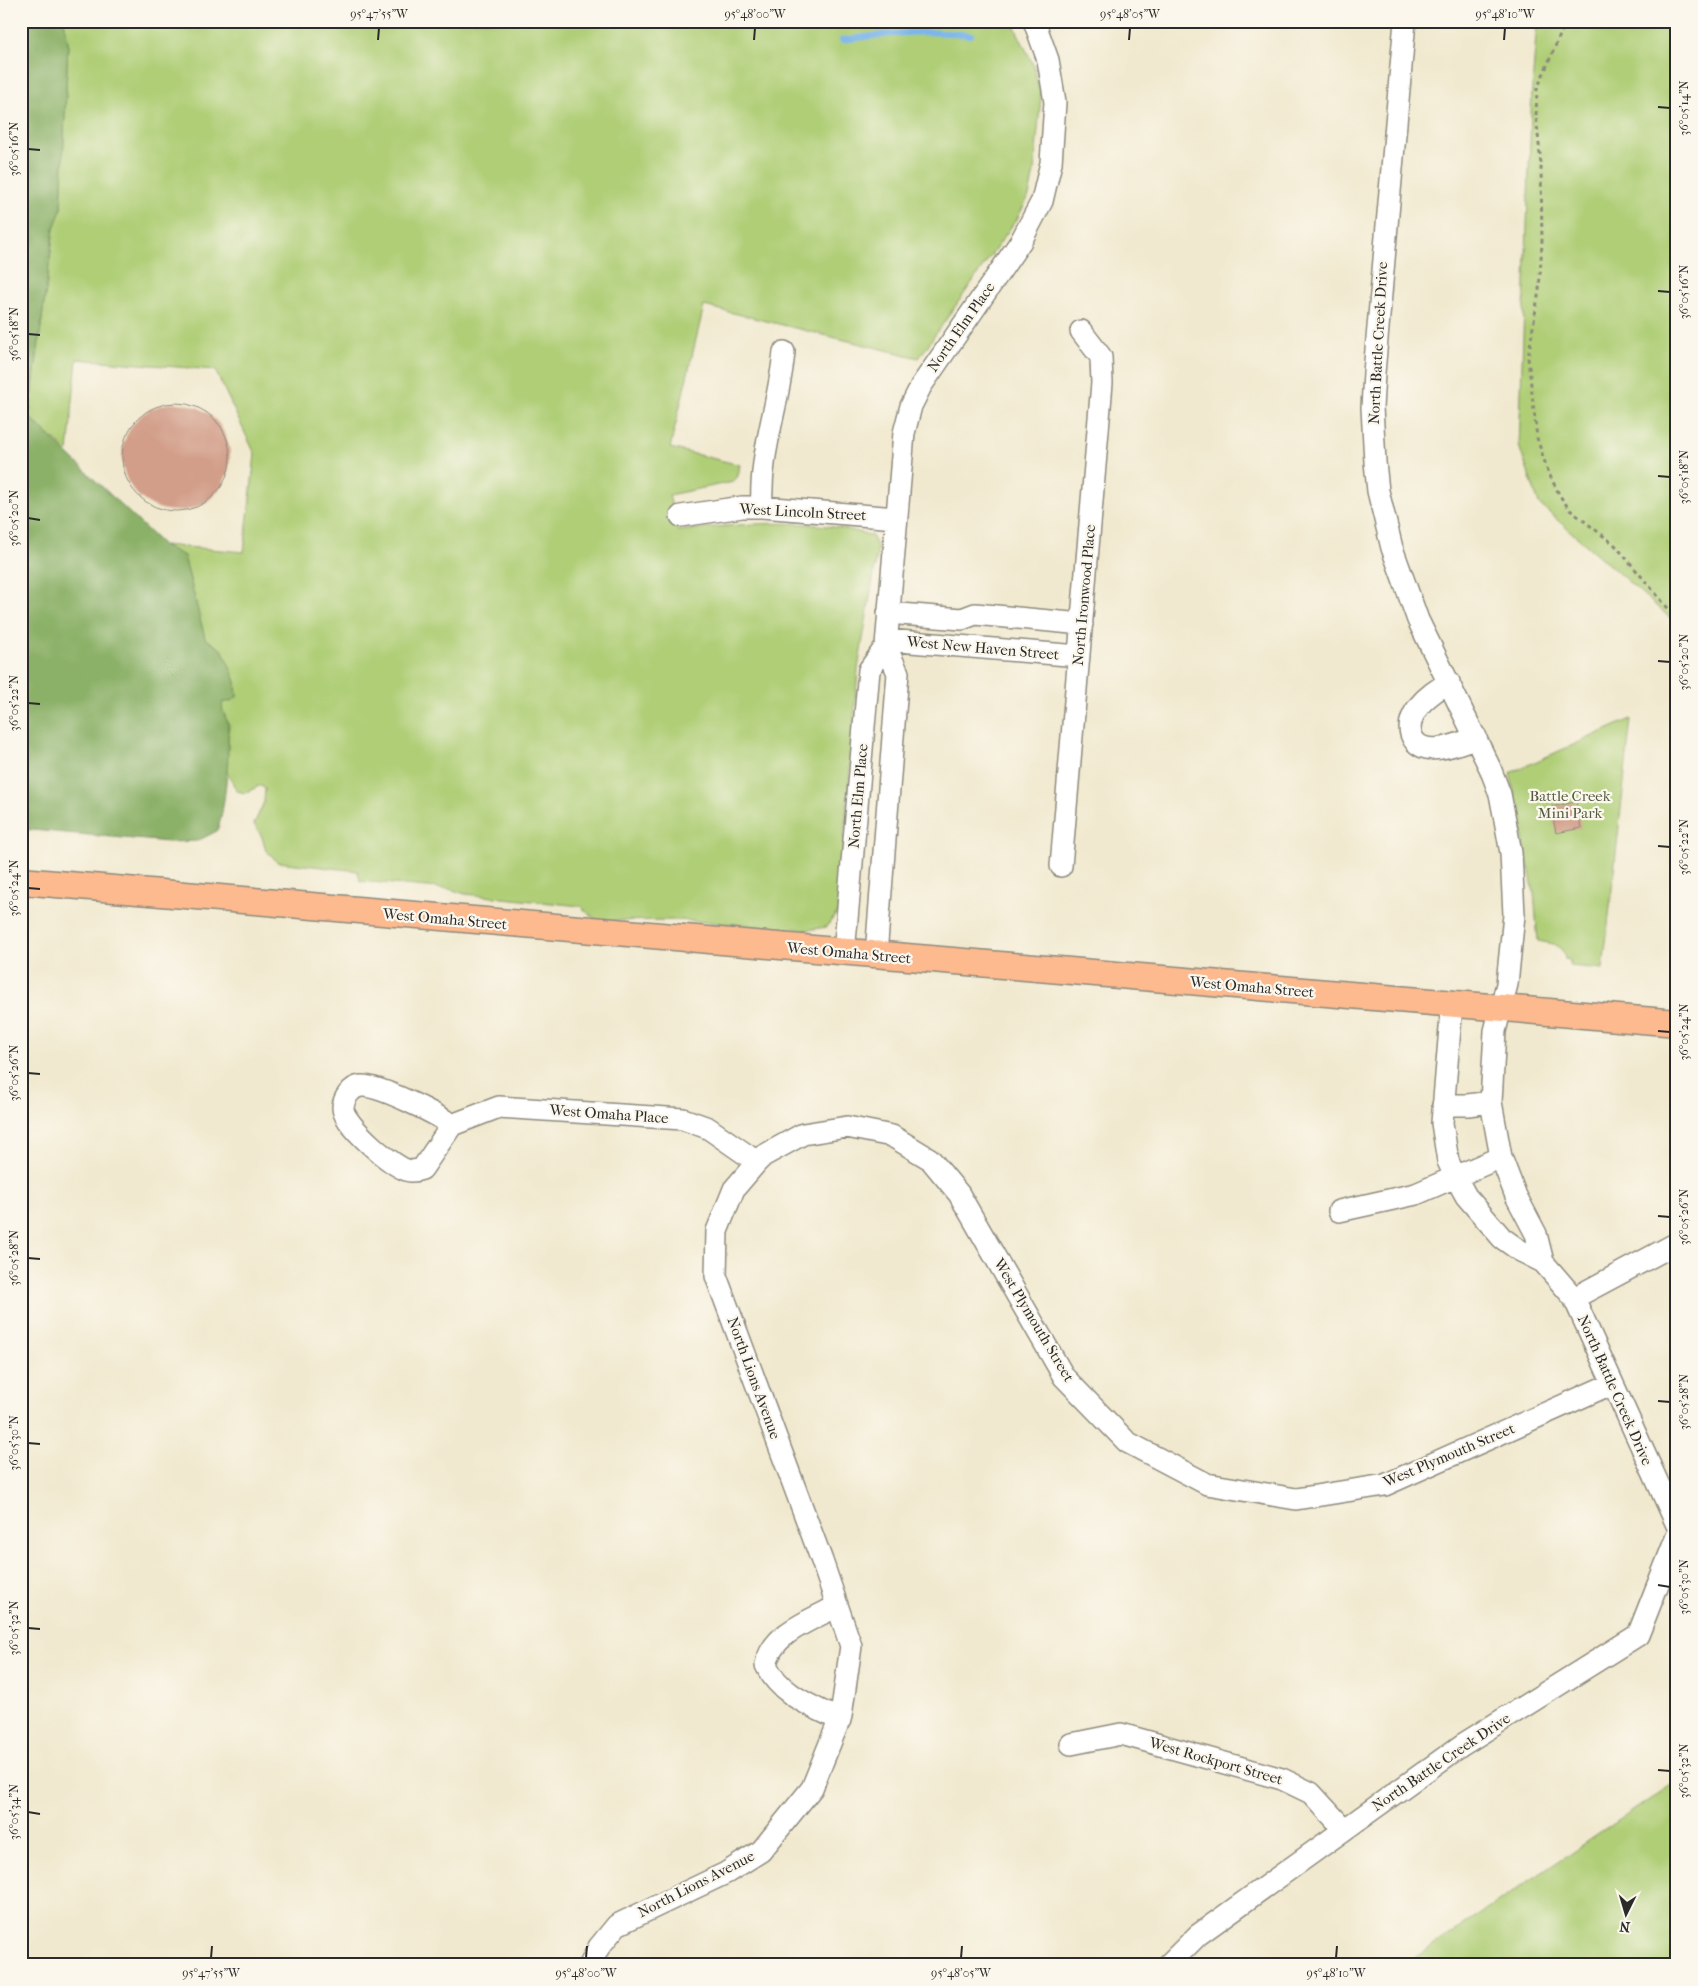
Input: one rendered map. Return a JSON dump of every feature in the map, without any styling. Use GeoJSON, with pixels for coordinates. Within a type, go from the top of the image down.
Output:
{"type":"FeatureCollection","features":[{"type":"Feature","properties":{"kind":"main road","name":"West Omaha Street"},"geometry":{"type":"LineString","coordinates":[[21,881],[1677,1023]]}},
{"type":"Feature","properties":{"kind":"street","name":"North Elm Place"},"geometry":{"type":"LineString","coordinates":[[876,955],[898,672],[886,643],[900,464],[911,406],[935,364],[1021,241],[1035,217],[1048,181],[1052,163],[1055,102],[1048,60],[1034,21]]}},
{"type":"Feature","properties":{"kind":"street","name":"North Battle Creek Drive"},"geometry":{"type":"LineString","coordinates":[[1405,21],[1375,363],[1373,432],[1378,491],[1392,548],[1418,620],[1476,737],[1500,794],[1511,853],[1514,915],[1507,984],[1494,1039],[1491,1102],[1501,1156],[1516,1196],[1536,1234],[1543,1262]]}},
{"type":"Feature","properties":{"kind":"street","name":"North Ironwood Place"},"geometry":{"type":"LineString","coordinates":[[1061,866],[1102,383],[1101,357],[1081,331]]}},
{"type":"Feature","properties":{"kind":"street"},"geometry":{"type":"LineString","coordinates":[[762,507],[761,484],[764,454],[780,386],[784,352]]}},
{"type":"Feature","properties":{"kind":"street","name":"West Lincoln Street"},"geometry":{"type":"LineString","coordinates":[[681,516],[742,507],[762,507],[896,518]]}},
{"type":"Feature","properties":{"kind":"street","name":"West New Haven Street"},"geometry":{"type":"LineString","coordinates":[[888,613],[962,619],[975,614],[1082,624]]}},
{"type":"Feature","properties":{"kind":"street","name":"North Elm Place"},"geometry":{"type":"LineString","coordinates":[[844,953],[868,670],[886,643]]}},
{"type":"Feature","properties":{"kind":"street","name":"West New Haven Street"},"geometry":{"type":"LineString","coordinates":[[886,643],[1079,656]]}},
{"type":"Feature","properties":{"kind":"street"},"geometry":{"type":"LineString","coordinates":[[1449,682],[1429,696],[1419,706],[1410,726],[1412,738],[1421,746],[1432,748],[1456,746],[1476,737]]}},
{"type":"Feature","properties":{"kind":"street","name":"North Battle Creek Drive"},"geometry":{"type":"LineString","coordinates":[[1452,1004],[1443,1106],[1444,1140],[1448,1160],[1466,1196],[1502,1238],[1519,1250],[1543,1262],[1574,1298],[1611,1384],[1677,1525]]}},
{"type":"Feature","properties":{"kind":"street"},"geometry":{"type":"LineString","coordinates":[[361,1086],[379,1090],[435,1114],[452,1125],[422,1169],[410,1171],[397,1164],[353,1129],[345,1116],[343,1108],[345,1098],[361,1086]]}},
{"type":"Feature","properties":{"kind":"street"},"geometry":{"type":"LineString","coordinates":[[1443,1106],[1491,1102]]}},
{"type":"Feature","properties":{"kind":"street","name":"West Omaha Place"},"geometry":{"type":"LineString","coordinates":[[452,1125],[500,1107],[683,1119],[708,1128],[760,1159]]}},
{"type":"Feature","properties":{"kind":"street","name":"West Plymouth Street"},"geometry":{"type":"LineString","coordinates":[[760,1159],[803,1134],[848,1127],[892,1136],[930,1159],[958,1194],[1064,1376],[1127,1442],[1207,1484],[1296,1499],[1386,1485],[1611,1384]]}},
{"type":"Feature","properties":{"kind":"street"},"geometry":{"type":"LineString","coordinates":[[1339,1211],[1407,1196],[1501,1156]]}},
{"type":"Feature","properties":{"kind":"street","name":"North Lions Avenue"},"geometry":{"type":"LineString","coordinates":[[590,1965],[599,1947],[617,1925],[726,1873],[761,1852],[812,1788],[840,1720],[851,1646],[716,1276],[717,1231],[734,1189],[760,1159]]}},
{"type":"Feature","properties":{"kind":"street"},"geometry":{"type":"LineString","coordinates":[[1574,1298],[1677,1243]]}},
{"type":"Feature","properties":{"kind":"street","name":"North Battle Creek Drive"},"geometry":{"type":"LineString","coordinates":[[1168,1965],[1198,1935],[1462,1745],[1638,1635],[1677,1536]]}},
{"type":"Feature","properties":{"kind":"street"},"geometry":{"type":"LineString","coordinates":[[837,1606],[784,1636],[772,1647],[766,1665],[771,1675],[797,1700],[840,1720]]}},
{"type":"Feature","properties":{"kind":"street","name":"West Rockport Street"},"geometry":{"type":"LineString","coordinates":[[1071,1744],[1121,1734],[1282,1779],[1311,1794],[1344,1829]]}},
{"type":"Feature","properties":{"kind":"path"},"geometry":{"type":"LineString","coordinates":[[1566,21],[1537,89],[1536,115],[1542,184],[1542,252],[1540,290],[1528,358],[1537,438],[1548,472],[1560,496],[1570,510],[1615,545],[1677,619]]}},
{"type":"Feature","properties":{"kind":"green space"},"geometry":{"type":"Polygon","coordinates":[[[21,21],[64,21],[68,42],[61,210],[54,228],[29,417],[163,545],[184,556],[205,638],[223,651],[236,681],[237,697],[229,702],[223,702],[222,706],[228,723],[228,751],[225,795],[220,821],[217,831],[197,841],[169,842],[21,829],[21,21]]]}},
{"type":"Feature","properties":{"kind":"green space"},"geometry":{"type":"Polygon","coordinates":[[[64,21],[1012,21],[1033,64],[1041,96],[1034,172],[1029,196],[1018,217],[919,358],[704,306],[670,448],[740,465],[738,476],[733,482],[669,495],[678,531],[776,523],[826,526],[872,536],[878,548],[858,669],[838,912],[826,927],[808,930],[678,920],[597,921],[580,906],[465,894],[450,889],[360,881],[358,871],[278,862],[266,851],[262,837],[254,824],[264,802],[265,788],[261,785],[245,793],[237,791],[226,771],[229,725],[221,709],[223,651],[205,638],[184,557],[164,545],[244,552],[255,454],[215,370],[77,359],[68,452],[29,417],[54,228],[61,210],[68,43],[64,21]]]}},
{"type":"Feature","properties":{"kind":"green space"},"geometry":{"type":"Polygon","coordinates":[[[1537,21],[1677,21],[1677,624],[1539,504],[1519,446],[1532,88],[1537,21]]]}},
{"type":"Feature","properties":{"kind":"green space","name":"Battle Creek Mini Park"},"geometry":{"type":"Polygon","coordinates":[[[1631,719],[1603,969],[1570,966],[1570,960],[1565,959],[1559,947],[1538,941],[1534,893],[1510,773],[1631,719]]]}},
{"type":"Feature","properties":{"kind":"green space"},"geometry":{"type":"Polygon","coordinates":[[[1677,1781],[1677,1965],[1405,1965],[1677,1781]]]}},
{"type":"Feature","properties":{"kind":"building"},"geometry":{"type":"Polygon","coordinates":[[[176,403],[197,407],[214,419],[226,436],[230,457],[226,478],[214,495],[197,507],[176,511],[155,507],[138,495],[126,478],[122,457],[126,436],[138,419],[155,407],[176,403]]]}},
{"type":"Feature","properties":{"kind":"building"},"geometry":{"type":"Polygon","coordinates":[[[1576,802],[1581,828],[1556,833],[1551,807],[1576,802]]]}},
{"type":"Feature","properties":{"kind":"waterway"},"geometry":{"type":"LineString","coordinates":[[842,40],[922,32],[971,35]]}}]}
